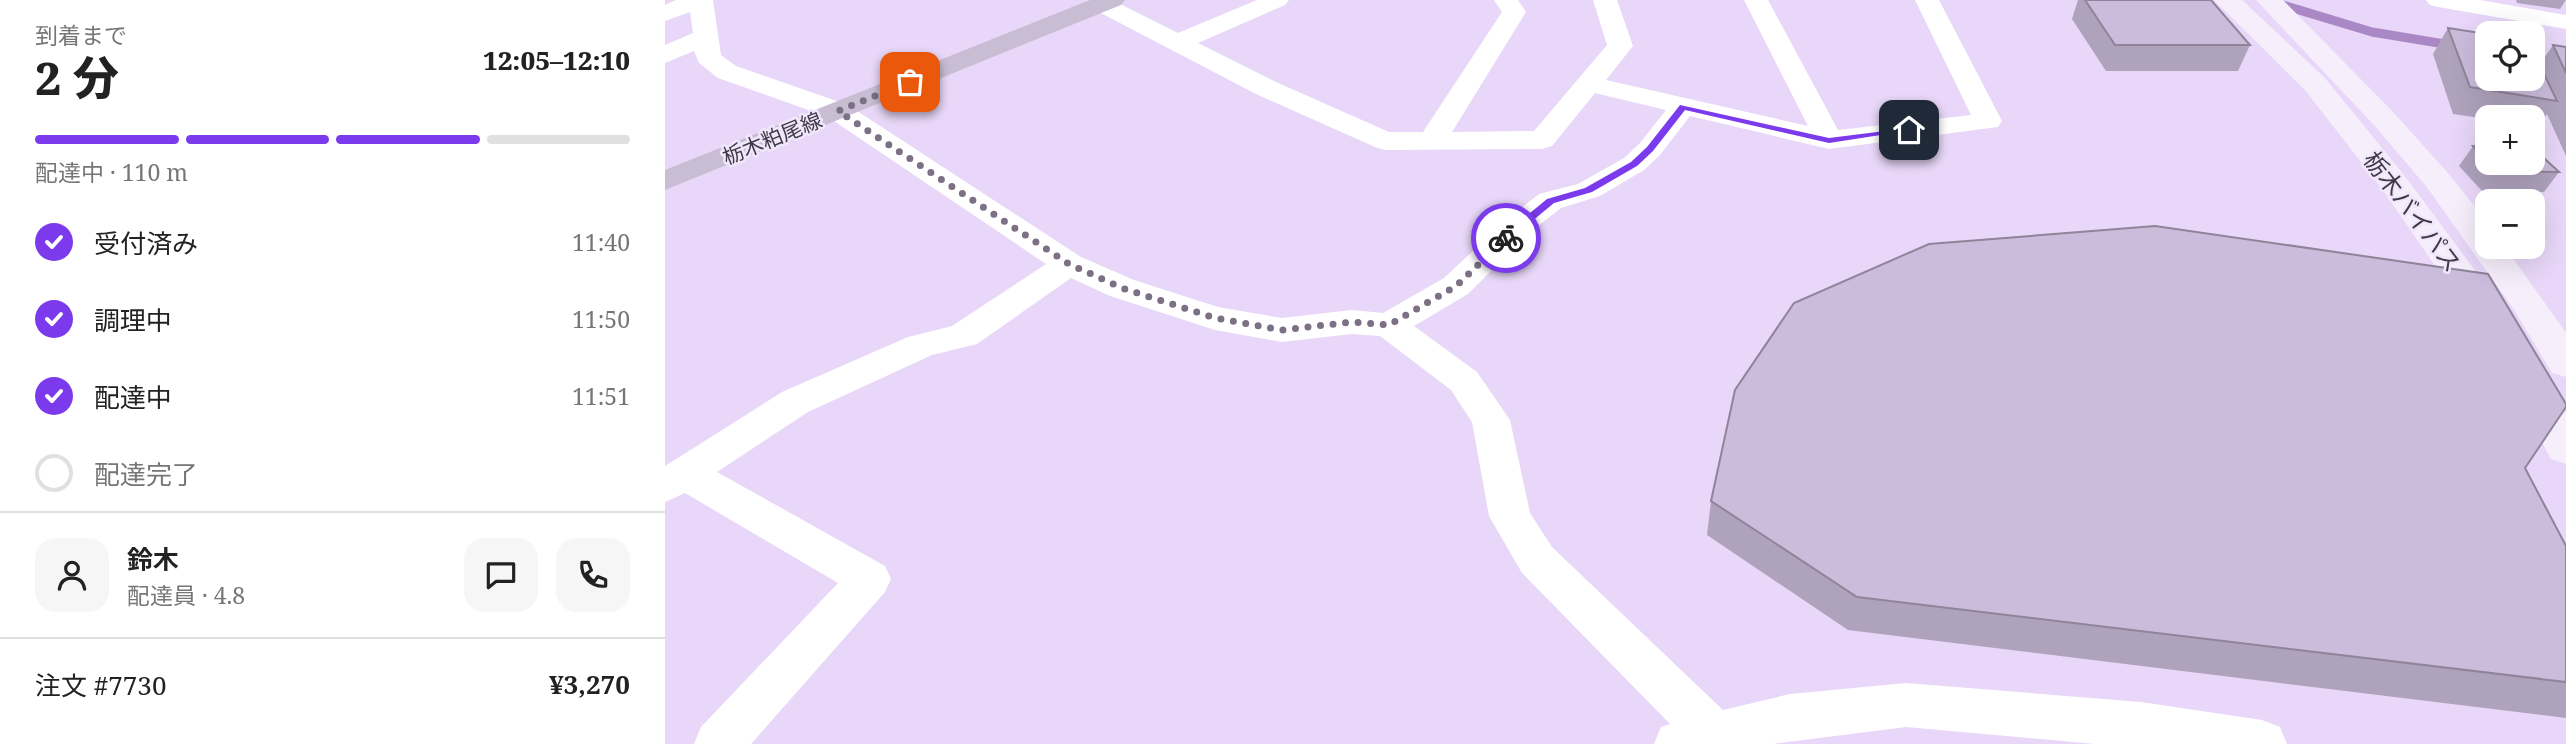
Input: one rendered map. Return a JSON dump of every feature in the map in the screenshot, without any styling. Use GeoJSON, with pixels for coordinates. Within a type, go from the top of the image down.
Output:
{"type":"FeatureCollection","features":[{"type":"Feature","properties":{"kind":"main road","name":"栃木バイパス"},"geometry":{"type":"LineString","coordinates":[[2227,0],[2315,84],[2393,182],[2482,305],[2566,448]]}},
{"type":"Feature","properties":{"kind":"main road","name":"栃木バイパス"},"geometry":{"type":"LineString","coordinates":[[2269,0],[2381,113],[2475,229]]}},
{"type":"Feature","properties":{"kind":"main road","name":"栃木粕尾線"},"geometry":{"type":"LineString","coordinates":[[665,181],[1106,2]]}},
{"type":"Feature","properties":{"kind":"main road","name":"栃木バイパス"},"geometry":{"type":"LineString","coordinates":[[2496,259],[2530,305],[2566,364]]}},
{"type":"Feature","properties":{"kind":"street"},"geometry":{"type":"LineString","coordinates":[[665,14],[698,0],[708,58],[727,72],[838,111],[1069,264],[1122,288],[1215,318],[1282,330],[1352,322],[1389,325],[1464,381],[1491,420],[1510,516],[1537,561],[1696,739],[1790,717],[1906,705],[2141,725],[2262,744]]}},
{"type":"Feature","properties":{"kind":"street"},"geometry":{"type":"LineString","coordinates":[[1177,43],[1277,0]]}},
{"type":"Feature","properties":{"kind":"street"},"geometry":{"type":"LineString","coordinates":[[1432,141],[1514,12],[1506,0]]}},
{"type":"Feature","properties":{"kind":"street"},"geometry":{"type":"LineString","coordinates":[[1106,2],[1177,43],[1265,88],[1385,141],[1432,141],[1542,140],[1620,46],[1605,0]]}},
{"type":"Feature","properties":{"kind":"street"},"geometry":{"type":"LineString","coordinates":[[1756,0],[1829,140]]}},
{"type":"Feature","properties":{"kind":"street"},"geometry":{"type":"LineString","coordinates":[[1590,85],[1829,140],[1988,121],[1927,0]]}},
{"type":"Feature","properties":{"kind":"street"},"geometry":{"type":"LineString","coordinates":[[2438,0],[2566,22]]}},
{"type":"Feature","properties":{"kind":"street"},"geometry":{"type":"LineString","coordinates":[[665,55],[705,37]]}},
{"type":"Feature","properties":{"kind":"street"},"geometry":{"type":"LineString","coordinates":[[1389,325],[1456,286],[1518,226],[1550,201],[1589,190],[1634,164],[1650,149],[1683,107]]}},
{"type":"Feature","properties":{"kind":"street"},"geometry":{"type":"LineString","coordinates":[[719,744],[869,579],[675,480],[795,402],[921,346],[964,335],[1069,264]]}},
{"type":"Feature","properties":{"kind":"building"},"geometry":{"type":"Polygon","coordinates":[[[2085,0],[2211,0],[2250,45],[2115,45],[2085,0]]]}},
{"type":"Feature","properties":{"kind":"building"},"geometry":{"type":"Polygon","coordinates":[[[2448,28],[2475,32],[2475,88],[2470,87],[2448,28]]]}},
{"type":"Feature","properties":{"kind":"building"},"geometry":{"type":"Polygon","coordinates":[[[2553,45],[2566,47],[2566,73],[2553,45]]]}},
{"type":"Feature","properties":{"kind":"building"},"geometry":{"type":"Polygon","coordinates":[[[2545,76],[2557,101],[2495,91],[2545,91],[2545,76]]]}},
{"type":"Feature","properties":{"kind":"building"},"geometry":{"type":"Polygon","coordinates":[[[2545,159],[2559,172],[2545,172],[2545,159]]]}},
{"type":"Feature","properties":{"kind":"building"},"geometry":{"type":"Polygon","coordinates":[[[2155,226],[2488,274],[2566,404],[2525,468],[2566,546],[2566,682],[1857,597],[1711,501],[1735,390],[1794,303],[1929,244],[2155,226]]]}},
{"type":"Feature","properties":{"kind":"waterway"},"geometry":{"type":"LineString","coordinates":[[2266,0],[2372,32],[2475,49]]}},
{"type":"Feature","properties":{"kind":"waterway"},"geometry":{"type":"LineString","coordinates":[[2545,61],[2566,65]]}},
{"type":"Feature","properties":{"kind":"way so far"},"geometry":{"type":"LineString","coordinates":[[910,82],[838,111],[1069,264],[1122,288],[1215,318],[1282,330],[1352,322],[1389,325],[1456,286],[1506,238]]}},
{"type":"Feature","properties":{"kind":"route"},"geometry":{"type":"LineString","coordinates":[[1506,238],[1550,201],[1589,190],[1634,164],[1650,149],[1683,107],[1829,140],[1909,130]]}}]}
